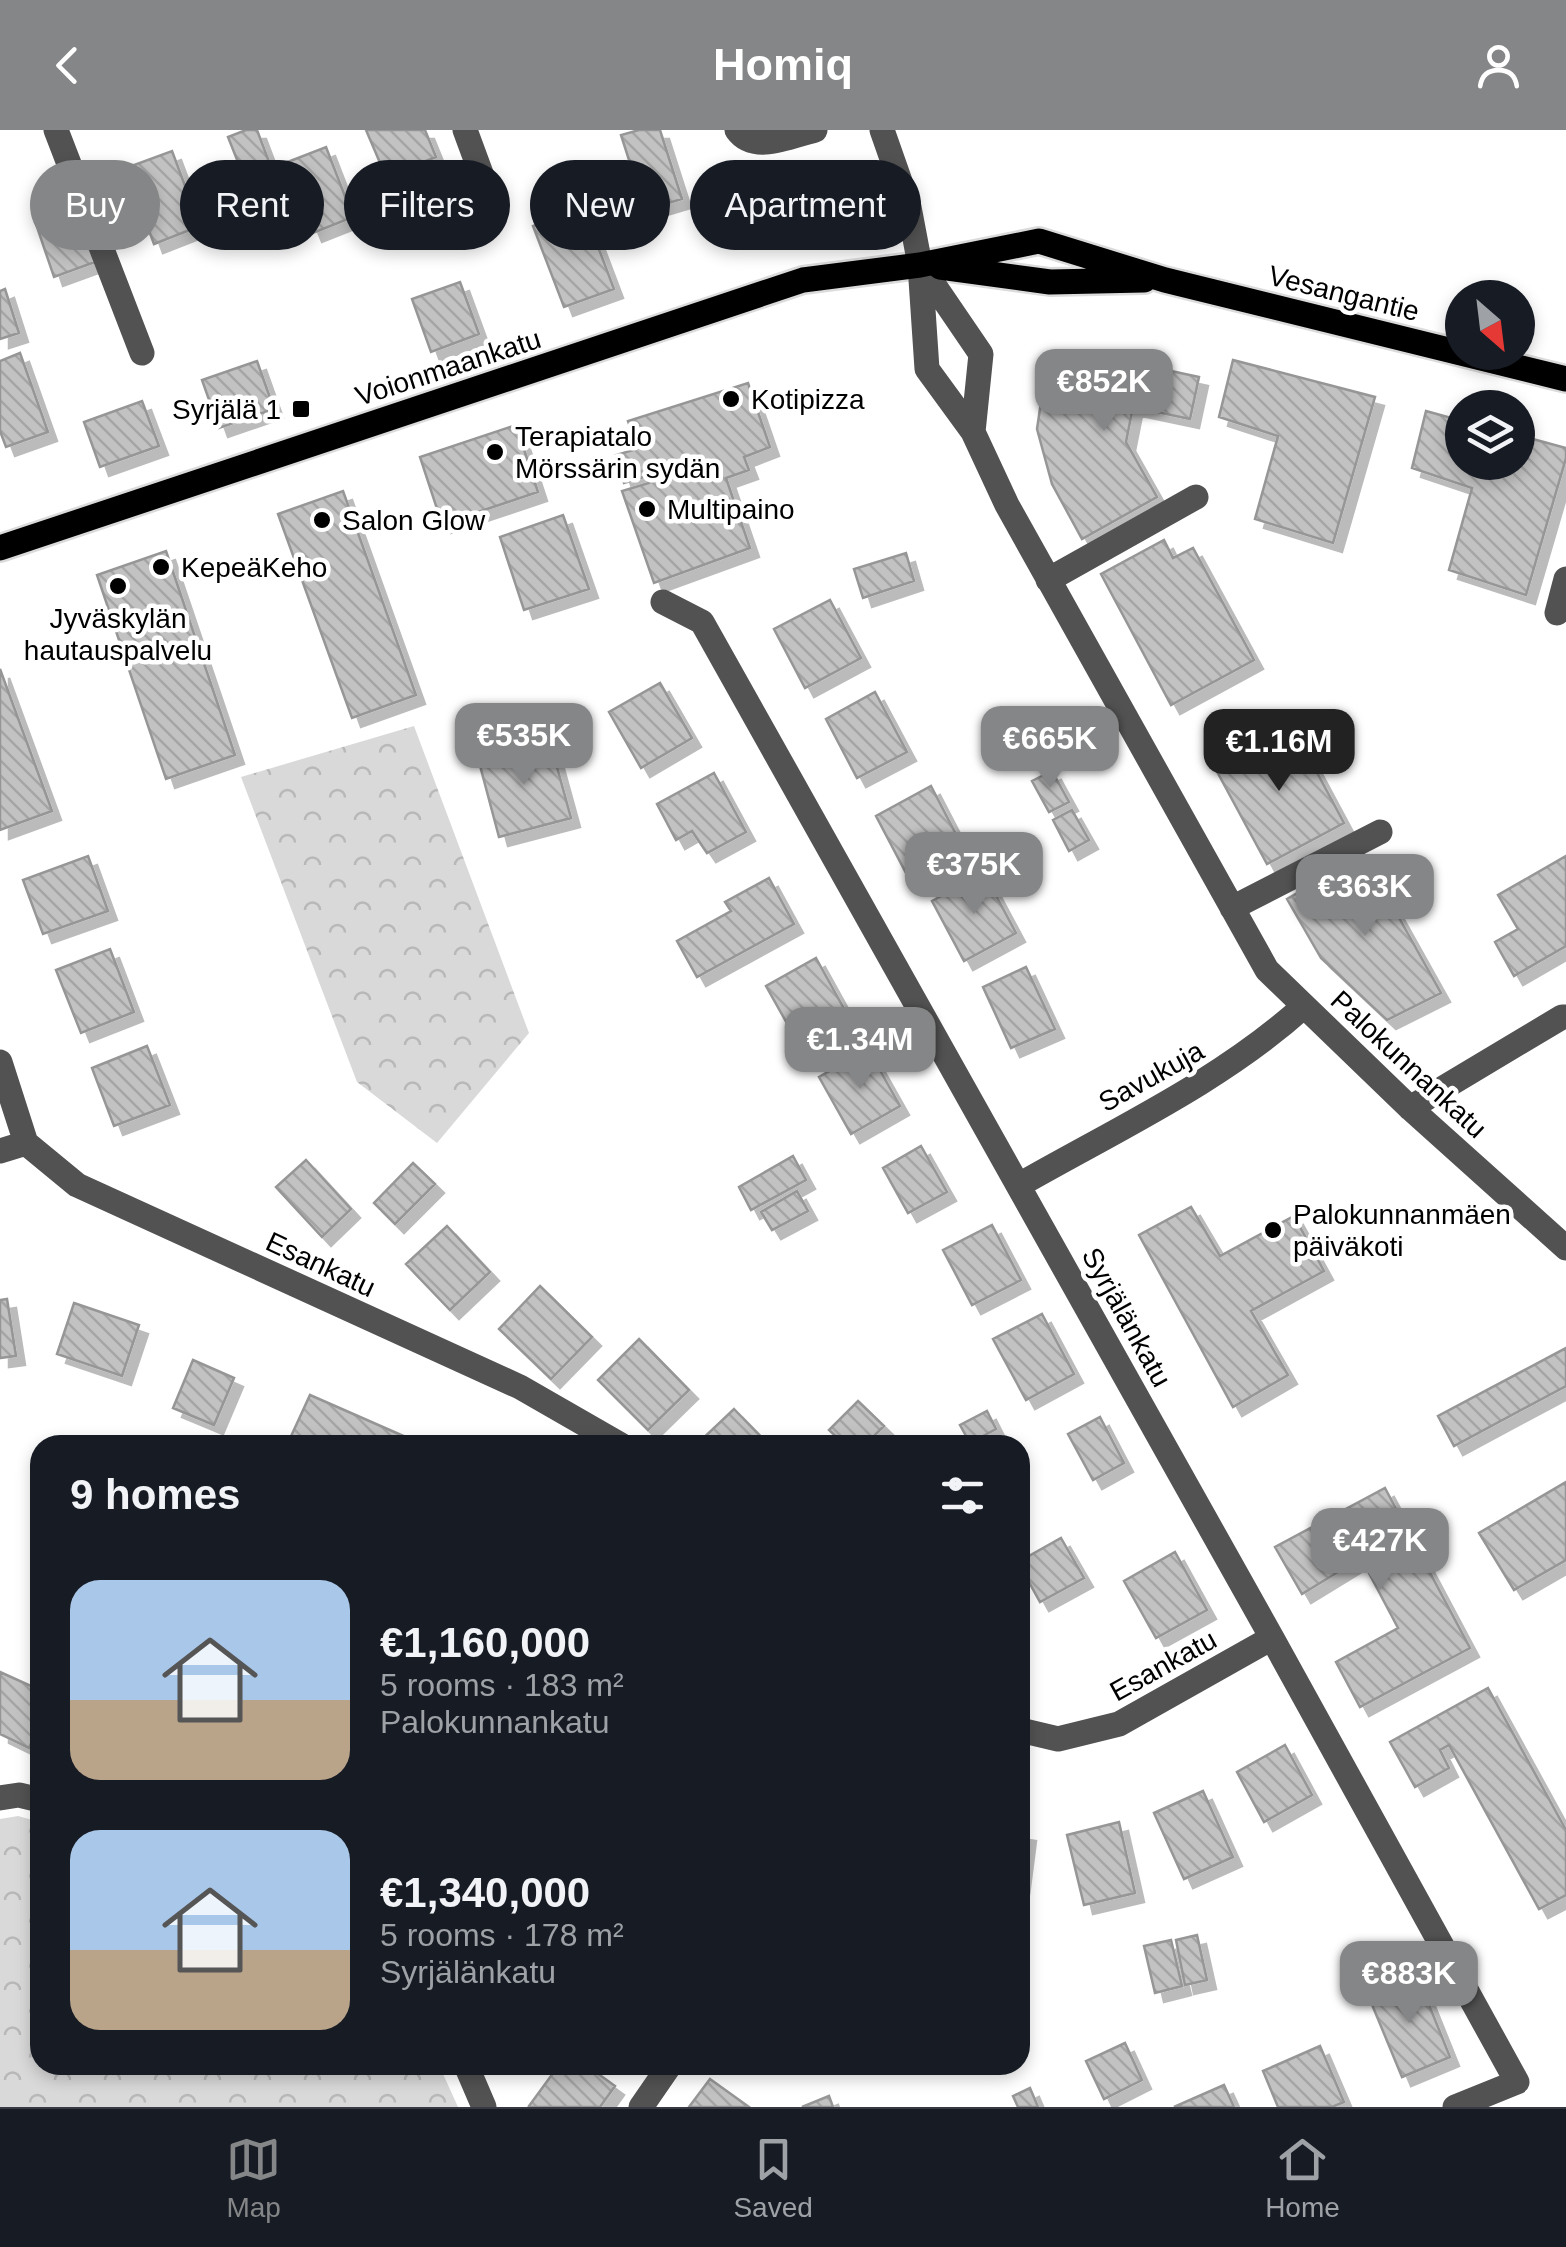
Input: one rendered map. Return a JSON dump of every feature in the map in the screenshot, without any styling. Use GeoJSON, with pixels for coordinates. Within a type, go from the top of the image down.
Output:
{"type":"FeatureCollection","features":[{"type":"Feature","properties":{"kind":"main road","name":"Voionmaankatu"},"geometry":{"type":"LineString","coordinates":[[0,548],[803,280],[920,264],[1039,240],[1165,280]]}},
{"type":"Feature","properties":{"kind":"main road","name":"Voionmaankatu"},"geometry":{"type":"LineString","coordinates":[[920,264],[1050,282],[1165,280]]}},
{"type":"Feature","properties":{"kind":"main road","name":"Vesangantie"},"geometry":{"type":"LineString","coordinates":[[1165,280],[1566,380]]}},
{"type":"Feature","properties":{"kind":"street"},"geometry":{"type":"LineString","coordinates":[[56,130],[142,353]]}},
{"type":"Feature","properties":{"kind":"street"},"geometry":{"type":"LineString","coordinates":[[465,130],[476,160]]}},
{"type":"Feature","properties":{"kind":"street"},"geometry":{"type":"LineString","coordinates":[[738,130],[756,143],[815,130]]}},
{"type":"Feature","properties":{"kind":"street","name":"Palokunnankatu"},"geometry":{"type":"LineString","coordinates":[[882,130],[909,207],[920,264],[927,369],[973,432],[1007,506],[1267,970],[1410,1108],[1566,1248]]}},
{"type":"Feature","properties":{"kind":"street"},"geometry":{"type":"LineString","coordinates":[[920,264],[981,354],[973,432]]}},
{"type":"Feature","properties":{"kind":"street"},"geometry":{"type":"LineString","coordinates":[[1048,580],[1196,497]]}},
{"type":"Feature","properties":{"kind":"street"},"geometry":{"type":"LineString","coordinates":[[1558,613],[1566,579]]}},
{"type":"Feature","properties":{"kind":"street","name":"Syrjälänkatu"},"geometry":{"type":"LineString","coordinates":[[662,602],[702,622],[1518,2082],[1455,2107]]}},
{"type":"Feature","properties":{"kind":"street"},"geometry":{"type":"LineString","coordinates":[[1232,908],[1380,832]]}},
{"type":"Feature","properties":{"kind":"street","name":"Savukuja"},"geometry":{"type":"LineString","coordinates":[[1019,1185],[1233,1064],[1303,1006]]}},
{"type":"Feature","properties":{"kind":"street"},"geometry":{"type":"LineString","coordinates":[[1410,1108],[1566,1017]]}},
{"type":"Feature","properties":{"kind":"street"},"geometry":{"type":"LineString","coordinates":[[0,1062],[26,1143],[0,1151]]}},
{"type":"Feature","properties":{"kind":"street","name":"Esankatu"},"geometry":{"type":"LineString","coordinates":[[26,1143],[77,1185],[520,1388],[603,1435]]}},
{"type":"Feature","properties":{"kind":"street","name":"Esankatu"},"geometry":{"type":"LineString","coordinates":[[1030,1732],[1058,1738],[1119,1724],[1272,1638]]}},
{"type":"Feature","properties":{"kind":"street"},"geometry":{"type":"LineString","coordinates":[[0,1798],[30,1798]]}},
{"type":"Feature","properties":{"kind":"street"},"geometry":{"type":"LineString","coordinates":[[470,2075],[484,2107]]}},
{"type":"Feature","properties":{"kind":"street"},"geometry":{"type":"LineString","coordinates":[[641,2107],[663,2075]]}},
{"type":"Feature","properties":{"kind":"green space"},"geometry":{"type":"Polygon","coordinates":[[[414,726],[529,1033],[437,1143],[357,1082],[241,777],[414,726]]]}},
{"type":"Feature","properties":{"kind":"green space"},"geometry":{"type":"Polygon","coordinates":[[[18,1816],[30,1819],[30,2075],[444,2075],[458,2107],[0,2107],[0,1819],[18,1816]]]}},
{"type":"Feature","properties":{"kind":"building"},"geometry":{"type":"Polygon","coordinates":[[[257,130],[268,160],[237,160],[228,137],[257,130]]]}},
{"type":"Feature","properties":{"kind":"building"},"geometry":{"type":"Polygon","coordinates":[[[366,130],[425,130],[436,157],[428,160],[379,160],[366,130]]]}},
{"type":"Feature","properties":{"kind":"building"},"geometry":{"type":"Polygon","coordinates":[[[660,130],[670,160],[629,160],[621,135],[660,130]]]}},
{"type":"Feature","properties":{"kind":"building"},"geometry":{"type":"Polygon","coordinates":[[[326,147],[344,194],[344,221],[324,229],[324,160],[293,160],[326,147]]]}},
{"type":"Feature","properties":{"kind":"building"},"geometry":{"type":"Polygon","coordinates":[[[172,151],[180,172],[180,234],[160,242],[160,160],[148,160],[172,151]]]}},
{"type":"Feature","properties":{"kind":"building"},"geometry":{"type":"Polygon","coordinates":[[[670,161],[682,199],[670,203],[670,161]]]}},
{"type":"Feature","properties":{"kind":"building"},"geometry":{"type":"Polygon","coordinates":[[[45,250],[91,250],[95,262],[54,277],[45,250]]]}},
{"type":"Feature","properties":{"kind":"building"},"geometry":{"type":"Polygon","coordinates":[[[542,250],[599,250],[614,289],[564,307],[542,250]]]}},
{"type":"Feature","properties":{"kind":"building"},"geometry":{"type":"Polygon","coordinates":[[[460,282],[479,334],[431,352],[412,299],[460,282]]]}},
{"type":"Feature","properties":{"kind":"building"},"geometry":{"type":"Polygon","coordinates":[[[5,289],[19,333],[0,339],[0,291],[5,289]]]}},
{"type":"Feature","properties":{"kind":"building"},"geometry":{"type":"Polygon","coordinates":[[[20,353],[48,432],[6,447],[0,431],[0,361],[20,353]]]}},
{"type":"Feature","properties":{"kind":"building"},"geometry":{"type":"Polygon","coordinates":[[[1092,354],[1199,377],[1190,419],[1133,407],[1126,442],[1157,497],[1082,539],[1052,484],[1037,429],[1044,382],[1092,354]]]}},
{"type":"Feature","properties":{"kind":"building"},"geometry":{"type":"Polygon","coordinates":[[[1233,360],[1375,397],[1333,543],[1255,519],[1278,436],[1219,417],[1233,360]]]}},
{"type":"Feature","properties":{"kind":"building"},"geometry":{"type":"Polygon","coordinates":[[[257,361],[274,409],[219,428],[202,380],[257,361]]]}},
{"type":"Feature","properties":{"kind":"building"},"geometry":{"type":"Polygon","coordinates":[[[748,383],[770,447],[744,457],[749,470],[726,478],[750,548],[654,583],[622,491],[649,483],[647,476],[624,483],[616,455],[637,449],[628,421],[748,383]]]}},
{"type":"Feature","properties":{"kind":"building"},"geometry":{"type":"Polygon","coordinates":[[[142,401],[159,446],[100,467],[84,422],[142,401]]]}},
{"type":"Feature","properties":{"kind":"building"},"geometry":{"type":"Polygon","coordinates":[[[1426,411],[1445,416],[1445,479],[1412,468],[1426,411]]]}},
{"type":"Feature","properties":{"kind":"building"},"geometry":{"type":"Polygon","coordinates":[[[516,425],[538,492],[442,524],[420,457],[516,425]]]}},
{"type":"Feature","properties":{"kind":"building"},"geometry":{"type":"Polygon","coordinates":[[[1535,440],[1566,448],[1526,595],[1449,570],[1472,488],[1448,480],[1535,480],[1535,440]]]}},
{"type":"Feature","properties":{"kind":"building"},"geometry":{"type":"Polygon","coordinates":[[[343,491],[416,695],[352,718],[278,514],[343,491]]]}},
{"type":"Feature","properties":{"kind":"building"},"geometry":{"type":"Polygon","coordinates":[[[563,515],[589,589],[524,610],[500,537],[563,515]]]}},
{"type":"Feature","properties":{"kind":"building"},"geometry":{"type":"Polygon","coordinates":[[[1164,540],[1173,558],[1193,548],[1254,660],[1171,705],[1101,574],[1164,540]]]}},
{"type":"Feature","properties":{"kind":"building"},"geometry":{"type":"Polygon","coordinates":[[[166,551],[235,755],[166,779],[97,575],[166,551]]]}},
{"type":"Feature","properties":{"kind":"building"},"geometry":{"type":"Polygon","coordinates":[[[906,553],[914,581],[863,598],[854,569],[906,553]]]}},
{"type":"Feature","properties":{"kind":"building"},"geometry":{"type":"Polygon","coordinates":[[[830,600],[861,658],[805,688],[774,629],[830,600]]]}},
{"type":"Feature","properties":{"kind":"building"},"geometry":{"type":"Polygon","coordinates":[[[0,669],[52,811],[0,830],[0,669]]]}},
{"type":"Feature","properties":{"kind":"building"},"geometry":{"type":"Polygon","coordinates":[[[660,683],[692,738],[641,768],[609,712],[660,683]]]}},
{"type":"Feature","properties":{"kind":"building"},"geometry":{"type":"Polygon","coordinates":[[[875,692],[907,752],[857,778],[826,719],[875,692]]]}},
{"type":"Feature","properties":{"kind":"building"},"geometry":{"type":"Polygon","coordinates":[[[1291,724],[1344,823],[1267,864],[1214,766],[1291,724]]]}},
{"type":"Feature","properties":{"kind":"building"},"geometry":{"type":"Polygon","coordinates":[[[549,738],[571,818],[499,837],[478,758],[549,738]]]}},
{"type":"Feature","properties":{"kind":"building"},"geometry":{"type":"Polygon","coordinates":[[[1052,771],[1069,802],[1049,812],[1032,781],[1052,771]]]}},
{"type":"Feature","properties":{"kind":"building"},"geometry":{"type":"Polygon","coordinates":[[[714,773],[746,832],[707,853],[692,831],[676,840],[657,804],[714,773]]]}},
{"type":"Feature","properties":{"kind":"building"},"geometry":{"type":"Polygon","coordinates":[[[931,786],[961,844],[906,873],[876,816],[931,786]]]}},
{"type":"Feature","properties":{"kind":"building"},"geometry":{"type":"Polygon","coordinates":[[[1072,810],[1089,840],[1069,851],[1053,820],[1072,810]]]}},
{"type":"Feature","properties":{"kind":"building"},"geometry":{"type":"Polygon","coordinates":[[[1364,855],[1441,993],[1387,1020],[1321,958],[1287,899],[1364,855]]]}},
{"type":"Feature","properties":{"kind":"building"},"geometry":{"type":"Polygon","coordinates":[[[88,856],[108,911],[43,934],[23,880],[88,856]]]}},
{"type":"Feature","properties":{"kind":"building"},"geometry":{"type":"Polygon","coordinates":[[[1566,856],[1566,946],[1514,976],[1495,942],[1518,929],[1498,895],[1566,856]]]}},
{"type":"Feature","properties":{"kind":"building"},"geometry":{"type":"Polygon","coordinates":[[[984,873],[1016,933],[964,961],[932,901],[984,873]]]}},
{"type":"Feature","properties":{"kind":"building"},"geometry":{"type":"Polygon","coordinates":[[[769,878],[794,924],[697,977],[677,941],[731,911],[725,902],[769,878]]]}},
{"type":"Feature","properties":{"kind":"building"},"geometry":{"type":"Polygon","coordinates":[[[110,949],[134,1012],[81,1033],[56,970],[110,949]]]}},
{"type":"Feature","properties":{"kind":"building"},"geometry":{"type":"Polygon","coordinates":[[[816,958],[848,1016],[798,1043],[766,986],[816,958]]]}},
{"type":"Feature","properties":{"kind":"building"},"geometry":{"type":"Polygon","coordinates":[[[1026,967],[1055,1029],[1011,1048],[983,987],[1026,967]]]}},
{"type":"Feature","properties":{"kind":"building"},"geometry":{"type":"Polygon","coordinates":[[[147,1046],[170,1105],[114,1126],[92,1068],[147,1046]]]}},
{"type":"Feature","properties":{"kind":"building"},"geometry":{"type":"Polygon","coordinates":[[[868,1049],[900,1106],[851,1134],[819,1077],[868,1049]]]}},
{"type":"Feature","properties":{"kind":"building"},"geometry":{"type":"Polygon","coordinates":[[[921,1146],[947,1192],[908,1213],[883,1168],[921,1146]]]}},
{"type":"Feature","properties":{"kind":"building"},"geometry":{"type":"Polygon","coordinates":[[[793,1156],[806,1180],[751,1210],[739,1187],[793,1156]]]}},
{"type":"Feature","properties":{"kind":"building"},"geometry":{"type":"Polygon","coordinates":[[[306,1160],[351,1209],[322,1237],[276,1187],[306,1160]]]}},
{"type":"Feature","properties":{"kind":"building"},"geometry":{"type":"Polygon","coordinates":[[[413,1163],[435,1184],[395,1224],[374,1203],[413,1163]]]}},
{"type":"Feature","properties":{"kind":"building"},"geometry":{"type":"Polygon","coordinates":[[[797,1191],[808,1211],[772,1230],[761,1212],[797,1191]]]}},
{"type":"Feature","properties":{"kind":"building"},"geometry":{"type":"Polygon","coordinates":[[[1191,1207],[1220,1256],[1294,1216],[1324,1271],[1251,1311],[1288,1375],[1233,1407],[1139,1235],[1191,1207]]]}},
{"type":"Feature","properties":{"kind":"building"},"geometry":{"type":"Polygon","coordinates":[[[992,1225],[1021,1280],[972,1305],[943,1250],[992,1225]]]}},
{"type":"Feature","properties":{"kind":"building"},"geometry":{"type":"Polygon","coordinates":[[[447,1226],[490,1272],[450,1310],[406,1264],[447,1226]]]}},
{"type":"Feature","properties":{"kind":"building"},"geometry":{"type":"Polygon","coordinates":[[[540,1286],[592,1337],[551,1379],[499,1329],[540,1286]]]}},
{"type":"Feature","properties":{"kind":"building"},"geometry":{"type":"Polygon","coordinates":[[[7,1299],[16,1356],[0,1358],[0,1300],[7,1299]]]}},
{"type":"Feature","properties":{"kind":"building"},"geometry":{"type":"Polygon","coordinates":[[[74,1303],[139,1325],[122,1376],[57,1354],[74,1303]]]}},
{"type":"Feature","properties":{"kind":"building"},"geometry":{"type":"Polygon","coordinates":[[[1042,1314],[1074,1374],[1026,1400],[993,1339],[1042,1314]]]}},
{"type":"Feature","properties":{"kind":"building"},"geometry":{"type":"Polygon","coordinates":[[[639,1339],[689,1390],[648,1430],[598,1380],[639,1339]]]}},
{"type":"Feature","properties":{"kind":"building"},"geometry":{"type":"Polygon","coordinates":[[[1566,1348],[1566,1386],[1454,1446],[1438,1416],[1566,1348]]]}},
{"type":"Feature","properties":{"kind":"building"},"geometry":{"type":"Polygon","coordinates":[[[193,1360],[234,1378],[214,1425],[173,1408],[193,1360]]]}},
{"type":"Feature","properties":{"kind":"building"},"geometry":{"type":"Polygon","coordinates":[[[310,1395],[401,1435],[292,1435],[310,1395]]]}},
{"type":"Feature","properties":{"kind":"building"},"geometry":{"type":"Polygon","coordinates":[[[858,1401],[884,1426],[875,1435],[834,1435],[829,1430],[858,1401]]]}},
{"type":"Feature","properties":{"kind":"building"},"geometry":{"type":"Polygon","coordinates":[[[734,1409],[759,1435],[707,1435],[734,1409]]]}},
{"type":"Feature","properties":{"kind":"building"},"geometry":{"type":"Polygon","coordinates":[[[987,1411],[996,1429],[985,1435],[966,1435],[960,1425],[987,1411]]]}},
{"type":"Feature","properties":{"kind":"building"},"geometry":{"type":"Polygon","coordinates":[[[1100,1417],[1124,1463],[1093,1480],[1068,1434],[1100,1417]]]}},
{"type":"Feature","properties":{"kind":"building"},"geometry":{"type":"Polygon","coordinates":[[[1566,1482],[1566,1560],[1514,1590],[1479,1533],[1566,1482]]]}},
{"type":"Feature","properties":{"kind":"building"},"geometry":{"type":"Polygon","coordinates":[[[1385,1488],[1470,1648],[1360,1707],[1336,1662],[1398,1628],[1361,1558],[1302,1594],[1275,1547],[1385,1488]]]}},
{"type":"Feature","properties":{"kind":"building"},"geometry":{"type":"Polygon","coordinates":[[[1061,1538],[1084,1578],[1040,1602],[1030,1584],[1030,1555],[1061,1538]]]}},
{"type":"Feature","properties":{"kind":"building"},"geometry":{"type":"Polygon","coordinates":[[[1175,1552],[1207,1610],[1156,1638],[1124,1581],[1175,1552]]]}},
{"type":"Feature","properties":{"kind":"building"},"geometry":{"type":"Polygon","coordinates":[[[0,1672],[30,1686],[30,1746],[0,1734],[0,1672]]]}},
{"type":"Feature","properties":{"kind":"building"},"geometry":{"type":"Polygon","coordinates":[[[1488,1688],[1566,1830],[1566,1895],[1539,1909],[1449,1745],[1440,1750],[1449,1768],[1415,1787],[1390,1742],[1488,1688]]]}},
{"type":"Feature","properties":{"kind":"building"},"geometry":{"type":"Polygon","coordinates":[[[1285,1745],[1312,1795],[1264,1822],[1237,1772],[1285,1745]]]}},
{"type":"Feature","properties":{"kind":"building"},"geometry":{"type":"Polygon","coordinates":[[[1203,1791],[1233,1857],[1184,1879],[1154,1813],[1203,1791]]]}},
{"type":"Feature","properties":{"kind":"building"},"geometry":{"type":"Polygon","coordinates":[[[1119,1822],[1135,1893],[1084,1905],[1067,1835],[1119,1822]]]}},
{"type":"Feature","properties":{"kind":"building"},"geometry":{"type":"Polygon","coordinates":[[[1197,1935],[1207,1980],[1185,1985],[1176,1940],[1197,1935]]]}},
{"type":"Feature","properties":{"kind":"building"},"geometry":{"type":"Polygon","coordinates":[[[1171,1940],[1182,1986],[1155,1993],[1144,1946],[1171,1940]]]}},
{"type":"Feature","properties":{"kind":"building"},"geometry":{"type":"Polygon","coordinates":[[[1417,1975],[1450,2057],[1402,2077],[1368,1995],[1417,1975]]]}},
{"type":"Feature","properties":{"kind":"building"},"geometry":{"type":"Polygon","coordinates":[[[1125,2043],[1142,2080],[1104,2099],[1086,2061],[1125,2043]]]}},
{"type":"Feature","properties":{"kind":"building"},"geometry":{"type":"Polygon","coordinates":[[[1320,2046],[1344,2102],[1332,2107],[1278,2107],[1263,2071],[1320,2046]]]}},
{"type":"Feature","properties":{"kind":"building"},"geometry":{"type":"Polygon","coordinates":[[[552,2075],[600,2075],[615,2086],[600,2107],[529,2106],[552,2075]]]}},
{"type":"Feature","properties":{"kind":"building"},"geometry":{"type":"Polygon","coordinates":[[[710,2079],[749,2107],[689,2107],[710,2079]]]}},
{"type":"Feature","properties":{"kind":"building"},"geometry":{"type":"Polygon","coordinates":[[[1224,2085],[1234,2107],[1174,2107],[1224,2085]]]}},
{"type":"Feature","properties":{"kind":"building"},"geometry":{"type":"Polygon","coordinates":[[[1030,2088],[1038,2107],[1018,2107],[1013,2096],[1030,2088]]]}},
{"type":"Feature","properties":{"kind":"building"},"geometry":{"type":"Polygon","coordinates":[[[829,2096],[833,2107],[802,2107],[829,2096]]]}},
{"type":"Feature","properties":{"kind":"place","name":"Kotipizza"},"geometry":{"type":"Point","coordinates":[731,399]}},
{"type":"Feature","properties":{"kind":"place","name":"Syrjälä 1"},"geometry":{"type":"Point","coordinates":[301,409]}},
{"type":"Feature","properties":{"kind":"place","name":"Terapiatalo Mörssärin sydän"},"geometry":{"type":"Point","coordinates":[495,452]}},
{"type":"Feature","properties":{"kind":"place","name":"Multipaino"},"geometry":{"type":"Point","coordinates":[647,509]}},
{"type":"Feature","properties":{"kind":"place","name":"Salon Glow"},"geometry":{"type":"Point","coordinates":[322,520]}},
{"type":"Feature","properties":{"kind":"place","name":"KepeäKeho"},"geometry":{"type":"Point","coordinates":[161,567]}},
{"type":"Feature","properties":{"kind":"place","name":"Jyväskylän hautauspalvelu"},"geometry":{"type":"Point","coordinates":[118,586]}},
{"type":"Feature","properties":{"kind":"place","name":"Palokunnanmäen päiväkoti"},"geometry":{"type":"Point","coordinates":[1273,1230]}}]}
